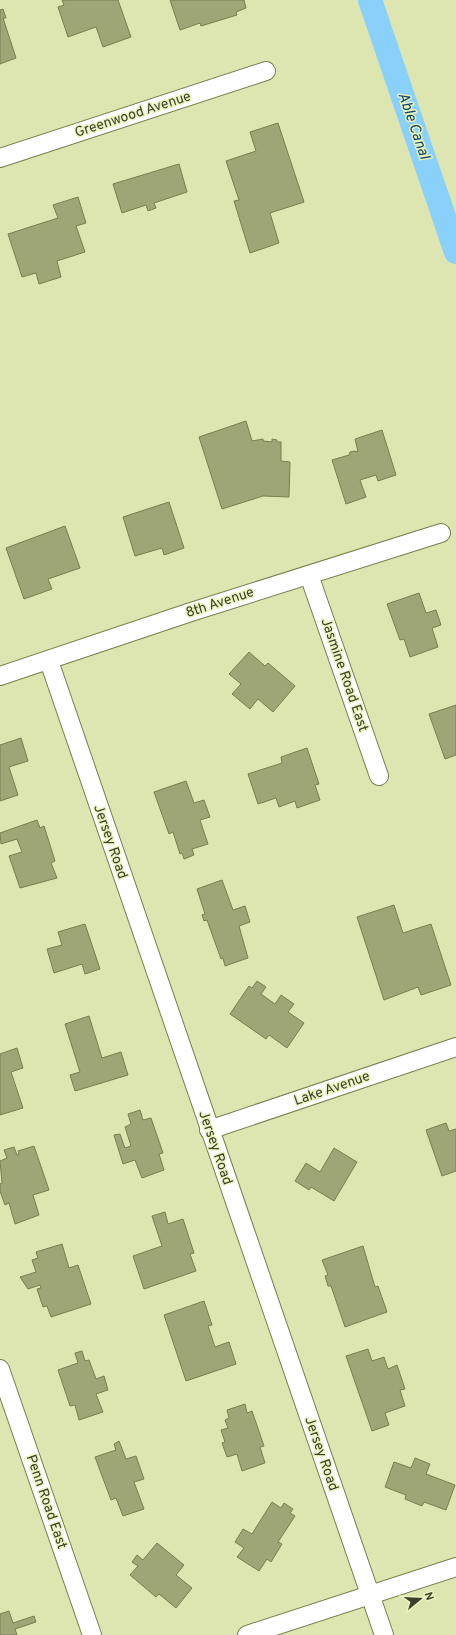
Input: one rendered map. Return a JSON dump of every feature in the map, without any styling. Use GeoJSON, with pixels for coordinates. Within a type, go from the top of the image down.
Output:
{"type":"FeatureCollection","features":[{"type":"Feature","properties":{"kind":"street","name":"Greenwood Avenue"},"geometry":{"type":"LineString","coordinates":[[0,158],[266,72]]}},
{"type":"Feature","properties":{"kind":"street","name":"8th Avenue"},"geometry":{"type":"LineString","coordinates":[[0,676],[191,612],[441,533]]}},
{"type":"Feature","properties":{"kind":"street","name":"Jasmine Road East"},"geometry":{"type":"LineString","coordinates":[[309,575],[379,776]]}},
{"type":"Feature","properties":{"kind":"street","name":"Jersey Road"},"geometry":{"type":"LineString","coordinates":[[49,660],[209,1130],[384,1635]]}},
{"type":"Feature","properties":{"kind":"street","name":"Lake Avenue"},"geometry":{"type":"LineString","coordinates":[[209,1130],[456,1047]]}},
{"type":"Feature","properties":{"kind":"street","name":"Penn Road East"},"geometry":{"type":"LineString","coordinates":[[0,1369],[92,1635]]}},
{"type":"Feature","properties":{"kind":"street"},"geometry":{"type":"LineString","coordinates":[[247,1635],[456,1567]]}},
{"type":"Feature","properties":{"kind":"building"},"geometry":{"type":"Polygon","coordinates":[[[62,0],[118,0],[131,37],[103,47],[96,27],[68,37],[58,7],[64,5],[62,0]]]}},
{"type":"Feature","properties":{"kind":"building"},"geometry":{"type":"Polygon","coordinates":[[[170,0],[244,0],[246,8],[236,12],[237,15],[201,26],[200,23],[180,30],[170,0]]]}},
{"type":"Feature","properties":{"kind":"building"},"geometry":{"type":"Polygon","coordinates":[[[3,9],[6,18],[3,18],[16,58],[0,64],[0,10],[3,9]]]}},
{"type":"Feature","properties":{"kind":"building"},"geometry":{"type":"Polygon","coordinates":[[[278,123],[304,202],[270,213],[279,243],[250,253],[234,201],[239,200],[226,161],[256,151],[250,132],[278,123]]]}},
{"type":"Feature","properties":{"kind":"building"},"geometry":{"type":"Polygon","coordinates":[[[179,164],[187,192],[154,203],[156,208],[148,211],[146,205],[122,213],[113,184],[179,164]]]}},
{"type":"Feature","properties":{"kind":"building"},"geometry":{"type":"Polygon","coordinates":[[[78,197],[86,223],[76,226],[85,252],[57,261],[61,277],[39,284],[36,273],[22,277],[8,234],[58,218],[53,205],[78,197]]]}},
{"type":"Feature","properties":{"kind":"building"},"geometry":{"type":"Polygon","coordinates":[[[246,421],[252,441],[263,439],[263,441],[272,442],[272,439],[277,440],[277,442],[281,442],[281,461],[290,462],[289,497],[263,496],[222,509],[199,437],[246,421]]]}},
{"type":"Feature","properties":{"kind":"building"},"geometry":{"type":"Polygon","coordinates":[[[382,430],[396,475],[378,481],[376,475],[360,480],[366,497],[346,504],[332,460],[349,455],[350,452],[358,452],[355,439],[382,430]]]}},
{"type":"Feature","properties":{"kind":"building"},"geometry":{"type":"Polygon","coordinates":[[[169,502],[184,548],[164,555],[162,548],[135,556],[123,517],[169,502]]]}},
{"type":"Feature","properties":{"kind":"building"},"geometry":{"type":"Polygon","coordinates":[[[65,526],[80,568],[48,579],[52,589],[24,599],[6,548],[65,526]]]}},
{"type":"Feature","properties":{"kind":"building"},"geometry":{"type":"Polygon","coordinates":[[[419,593],[426,613],[436,610],[441,625],[432,628],[438,647],[410,657],[404,639],[400,640],[387,604],[419,593]]]}},
{"type":"Feature","properties":{"kind":"building"},"geometry":{"type":"Polygon","coordinates":[[[249,652],[265,666],[268,663],[295,686],[273,712],[258,699],[250,709],[232,694],[241,684],[229,674],[249,652]]]}},
{"type":"Feature","properties":{"kind":"building"},"geometry":{"type":"Polygon","coordinates":[[[456,705],[456,755],[445,759],[429,714],[456,705]]]}},
{"type":"Feature","properties":{"kind":"building"},"geometry":{"type":"Polygon","coordinates":[[[21,738],[28,761],[9,767],[18,795],[0,801],[0,745],[21,738]]]}},
{"type":"Feature","properties":{"kind":"building"},"geometry":{"type":"Polygon","coordinates":[[[307,748],[319,784],[315,785],[320,800],[297,808],[295,801],[279,807],[276,798],[258,804],[248,774],[282,763],[281,757],[307,748]]]}},
{"type":"Feature","properties":{"kind":"building"},"geometry":{"type":"Polygon","coordinates":[[[186,781],[194,803],[204,800],[210,817],[200,820],[208,844],[192,849],[194,855],[184,859],[182,853],[180,854],[173,832],[169,834],[154,792],[186,781]]]}},
{"type":"Feature","properties":{"kind":"building"},"geometry":{"type":"Polygon","coordinates":[[[37,820],[40,828],[44,826],[55,861],[51,863],[57,878],[20,888],[9,856],[22,852],[17,839],[1,844],[0,833],[37,820]]]}},
{"type":"Feature","properties":{"kind":"building"},"geometry":{"type":"Polygon","coordinates":[[[222,880],[233,910],[245,906],[250,922],[239,926],[248,958],[225,966],[207,920],[204,921],[202,915],[205,914],[197,889],[222,880]]]}},
{"type":"Feature","properties":{"kind":"building"},"geometry":{"type":"Polygon","coordinates":[[[394,905],[403,933],[431,924],[451,985],[421,995],[418,987],[384,1000],[357,917],[394,905]]]}},
{"type":"Feature","properties":{"kind":"building"},"geometry":{"type":"Polygon","coordinates":[[[85,924],[100,969],[85,974],[82,964],[54,973],[47,949],[62,945],[58,932],[85,924]]]}},
{"type":"Feature","properties":{"kind":"building"},"geometry":{"type":"Polygon","coordinates":[[[257,981],[266,987],[261,994],[275,1004],[281,995],[294,1004],[288,1012],[304,1023],[287,1048],[269,1035],[266,1039],[230,1014],[249,986],[252,988],[257,981]]]}},
{"type":"Feature","properties":{"kind":"building"},"geometry":{"type":"Polygon","coordinates":[[[89,1016],[102,1058],[121,1052],[128,1075],[75,1091],[70,1075],[80,1072],[65,1024],[89,1016]]]}},
{"type":"Feature","properties":{"kind":"building"},"geometry":{"type":"Polygon","coordinates":[[[17,1048],[23,1068],[11,1072],[23,1108],[0,1115],[0,1054],[17,1048]]]}},
{"type":"Feature","properties":{"kind":"building"},"geometry":{"type":"Polygon","coordinates":[[[140,1110],[143,1120],[151,1118],[163,1153],[159,1154],[164,1170],[142,1178],[135,1160],[123,1164],[114,1135],[120,1134],[125,1148],[131,1146],[125,1127],[131,1124],[128,1114],[140,1110]]]}},
{"type":"Feature","properties":{"kind":"building"},"geometry":{"type":"Polygon","coordinates":[[[446,1123],[449,1131],[456,1129],[456,1171],[442,1176],[426,1130],[446,1123]]]}},
{"type":"Feature","properties":{"kind":"building"},"geometry":{"type":"Polygon","coordinates":[[[34,1146],[49,1190],[33,1195],[39,1215],[15,1224],[9,1203],[5,1205],[0,1191],[0,1184],[2,1183],[0,1161],[7,1158],[4,1150],[14,1147],[17,1155],[19,1154],[18,1151],[34,1146]]]}},
{"type":"Feature","properties":{"kind":"building"},"geometry":{"type":"Polygon","coordinates":[[[334,1148],[357,1162],[334,1201],[311,1187],[309,1190],[295,1181],[306,1163],[320,1172],[334,1148]]]}},
{"type":"Feature","properties":{"kind":"building"},"geometry":{"type":"Polygon","coordinates":[[[165,1212],[168,1224],[183,1219],[194,1253],[190,1254],[196,1271],[144,1289],[133,1256],[162,1246],[152,1216],[165,1212]]]}},
{"type":"Feature","properties":{"kind":"building"},"geometry":{"type":"Polygon","coordinates":[[[62,1244],[69,1268],[78,1265],[91,1304],[51,1317],[47,1306],[43,1307],[37,1289],[41,1288],[40,1285],[28,1289],[20,1277],[36,1272],[32,1260],[38,1258],[36,1252],[62,1244]]]}},
{"type":"Feature","properties":{"kind":"building"},"geometry":{"type":"Polygon","coordinates":[[[363,1246],[375,1287],[378,1286],[387,1312],[345,1327],[331,1286],[328,1286],[325,1276],[328,1275],[322,1260],[363,1246]]]}},
{"type":"Feature","properties":{"kind":"building"},"geometry":{"type":"Polygon","coordinates":[[[204,1301],[212,1325],[208,1326],[215,1347],[229,1342],[236,1364],[186,1381],[164,1315],[204,1301]]]}},
{"type":"Feature","properties":{"kind":"building"},"geometry":{"type":"Polygon","coordinates":[[[368,1349],[372,1361],[384,1357],[388,1369],[397,1365],[405,1389],[400,1390],[405,1406],[385,1413],[389,1425],[372,1431],[346,1356],[368,1349]]]}},
{"type":"Feature","properties":{"kind":"building"},"geometry":{"type":"Polygon","coordinates":[[[82,1351],[85,1361],[89,1360],[96,1379],[104,1376],[108,1390],[96,1394],[103,1412],[79,1420],[75,1405],[70,1406],[58,1370],[78,1363],[75,1353],[82,1351]]]}},
{"type":"Feature","properties":{"kind":"building"},"geometry":{"type":"Polygon","coordinates":[[[245,1404],[247,1413],[252,1411],[264,1446],[260,1447],[265,1463],[242,1471],[237,1454],[227,1457],[222,1443],[225,1442],[221,1430],[228,1428],[225,1420],[229,1418],[227,1410],[245,1404]]]}},
{"type":"Feature","properties":{"kind":"building"},"geometry":{"type":"Polygon","coordinates":[[[119,1441],[126,1459],[136,1456],[144,1479],[134,1482],[144,1509],[123,1516],[116,1498],[111,1500],[95,1457],[116,1450],[114,1444],[119,1441]]]}},
{"type":"Feature","properties":{"kind":"building"},"geometry":{"type":"Polygon","coordinates":[[[415,1458],[430,1464],[426,1474],[455,1485],[446,1510],[424,1502],[422,1506],[405,1499],[406,1495],[385,1487],[394,1462],[411,1468],[415,1458]]]}},
{"type":"Feature","properties":{"kind":"building"},"geometry":{"type":"Polygon","coordinates":[[[272,1502],[281,1508],[284,1503],[293,1509],[290,1513],[295,1516],[278,1542],[282,1544],[271,1562],[267,1559],[259,1571],[237,1557],[244,1548],[235,1542],[243,1529],[252,1534],[272,1502]]]}},
{"type":"Feature","properties":{"kind":"building"},"geometry":{"type":"Polygon","coordinates":[[[157,1543],[184,1565],[176,1575],[192,1588],[176,1608],[159,1594],[156,1597],[130,1575],[138,1566],[132,1562],[137,1555],[143,1560],[157,1543]]]}},
{"type":"Feature","properties":{"kind":"building"},"geometry":{"type":"Polygon","coordinates":[[[9,1611],[13,1623],[34,1616],[36,1622],[15,1629],[17,1635],[0,1635],[0,1614],[9,1611]]]}},
{"type":"Feature","properties":{"kind":"waterway","name":"Able Canal"},"geometry":{"type":"LineString","coordinates":[[370,0],[456,252]]}}]}
